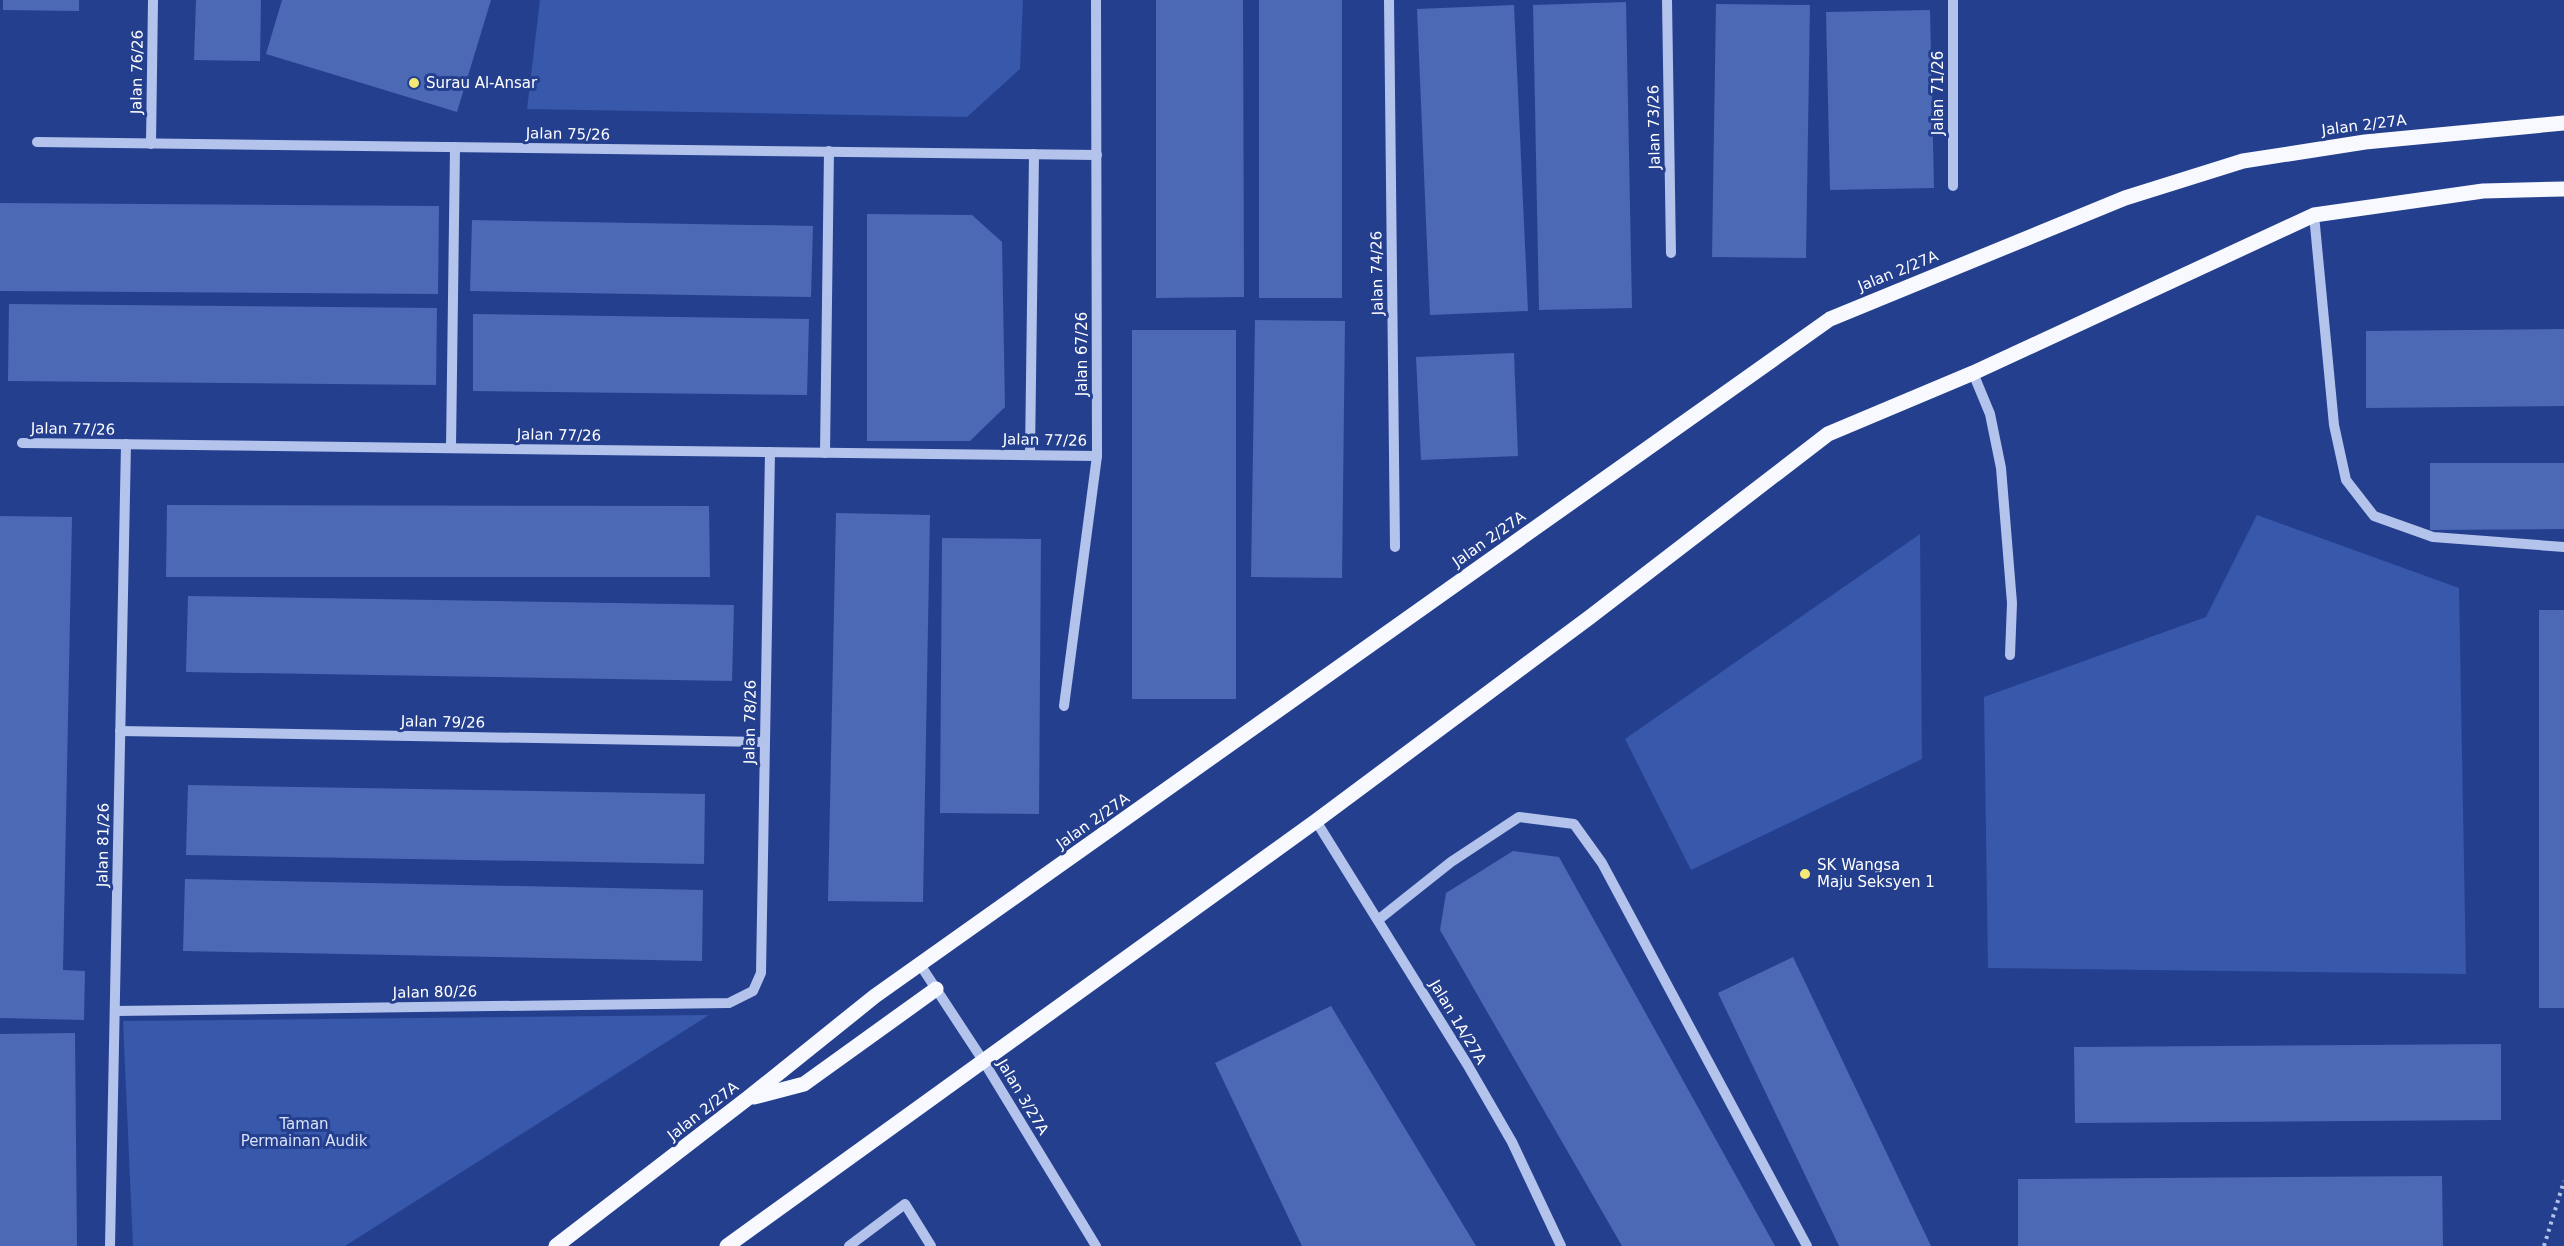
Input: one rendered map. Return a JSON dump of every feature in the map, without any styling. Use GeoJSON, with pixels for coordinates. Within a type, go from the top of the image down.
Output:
{"type":"FeatureCollection","features":[{"type":"Feature","properties":{"kind":"main road","name":"Jalan 2/27A"},"geometry":{"type":"LineString","coordinates":[[556,1246],[748,1098],[875,996],[921,966],[1830,319],[2125,198],[2243,161],[2365,142],[2564,123]]}},
{"type":"Feature","properties":{"kind":"main road"},"geometry":{"type":"LineString","coordinates":[[727,1246],[1316,821],[1590,617],[1828,434],[1974,373],[2314,215],[2483,191],[2564,189]]}},
{"type":"Feature","properties":{"kind":"main road"},"geometry":{"type":"LineString","coordinates":[[748,1098],[804,1084],[936,989]]}},
{"type":"Feature","properties":{"kind":"street","name":"Jalan 76/26"},"geometry":{"type":"LineString","coordinates":[[151,144],[153,0]]}},
{"type":"Feature","properties":{"kind":"street","name":"Jalan 67/26"},"geometry":{"type":"LineString","coordinates":[[1064,706],[1097,456],[1096,0]]}},
{"type":"Feature","properties":{"kind":"street","name":"Jalan 74/26"},"geometry":{"type":"LineString","coordinates":[[1389,0],[1395,547]]}},
{"type":"Feature","properties":{"kind":"street","name":"Jalan 73/26"},"geometry":{"type":"LineString","coordinates":[[1667,0],[1671,253]]}},
{"type":"Feature","properties":{"kind":"street","name":"Jalan 71/26"},"geometry":{"type":"LineString","coordinates":[[1953,0],[1953,186]]}},
{"type":"Feature","properties":{"kind":"street","name":"Jalan 75/26"},"geometry":{"type":"LineString","coordinates":[[38,142],[1097,155]]}},
{"type":"Feature","properties":{"kind":"street"},"geometry":{"type":"LineString","coordinates":[[451,448],[455,147]]}},
{"type":"Feature","properties":{"kind":"street"},"geometry":{"type":"LineString","coordinates":[[825,453],[829,152]]}},
{"type":"Feature","properties":{"kind":"street"},"geometry":{"type":"LineString","coordinates":[[1030,455],[1034,154]]}},
{"type":"Feature","properties":{"kind":"street"},"geometry":{"type":"LineString","coordinates":[[2314,215],[2334,425],[2346,480],[2373,516],[2433,537],[2564,547]]}},
{"type":"Feature","properties":{"kind":"street"},"geometry":{"type":"LineString","coordinates":[[1974,373],[1990,414],[2001,468],[2012,603],[2010,656]]}},
{"type":"Feature","properties":{"kind":"street","name":"Jalan 77/26"},"geometry":{"type":"LineString","coordinates":[[22,443],[1097,456]]}},
{"type":"Feature","properties":{"kind":"street","name":"Jalan 81/26"},"geometry":{"type":"LineString","coordinates":[[110,1246],[126,444]]}},
{"type":"Feature","properties":{"kind":"street","name":"Jalan 78/26"},"geometry":{"type":"LineString","coordinates":[[753,991],[761,973],[770,452]]}},
{"type":"Feature","properties":{"kind":"street","name":"Jalan 79/26"},"geometry":{"type":"LineString","coordinates":[[120,731],[765,742]]}},
{"type":"Feature","properties":{"kind":"street"},"geometry":{"type":"LineString","coordinates":[[1378,920],[1450,862],[1519,816],[1574,824],[1602,863],[1807,1246]]}},
{"type":"Feature","properties":{"kind":"street","name":"Jalan 1A/27A"},"geometry":{"type":"LineString","coordinates":[[1316,821],[1512,1142],[1561,1246]]}},
{"type":"Feature","properties":{"kind":"street","name":"Jalan 3/27A"},"geometry":{"type":"LineString","coordinates":[[921,966],[984,1062],[1096,1246]]}},
{"type":"Feature","properties":{"kind":"street","name":"Jalan 80/26"},"geometry":{"type":"LineString","coordinates":[[115,1011],[729,1003],[753,991]]}},
{"type":"Feature","properties":{"kind":"street"},"geometry":{"type":"LineString","coordinates":[[849,1246],[905,1204],[931,1246]]}},
{"type":"Feature","properties":{"kind":"path"},"geometry":{"type":"LineString","coordinates":[[2544,1246],[2564,1181]]}},
{"type":"Feature","properties":{"kind":"green space"},"geometry":{"type":"Polygon","coordinates":[[[540,0],[1023,0],[1020,69],[967,117],[527,109],[540,0]]]}},
{"type":"Feature","properties":{"kind":"green space"},"geometry":{"type":"Polygon","coordinates":[[[2257,515],[2459,588],[2466,974],[1988,968],[1984,697],[2206,617],[2257,515]]]}},
{"type":"Feature","properties":{"kind":"green space"},"geometry":{"type":"Polygon","coordinates":[[[1920,534],[1922,759],[1691,870],[1625,739],[1920,534]]]}},
{"type":"Feature","properties":{"kind":"green space","name":"Taman Permainan Audik"},"geometry":{"type":"Polygon","coordinates":[[[709,1015],[345,1246],[133,1246],[123,1021],[709,1015]]]}},
{"type":"Feature","properties":{"kind":"building"},"geometry":{"type":"Polygon","coordinates":[[[3,0],[79,0],[79,11],[3,10],[3,0]]]}},
{"type":"Feature","properties":{"kind":"building"},"geometry":{"type":"Polygon","coordinates":[[[196,0],[261,0],[260,61],[194,60],[196,0]]]}},
{"type":"Feature","properties":{"kind":"building","name":"Surau Al-Ansar"},"geometry":{"type":"Polygon","coordinates":[[[282,0],[491,0],[457,112],[266,54],[282,0]]]}},
{"type":"Feature","properties":{"kind":"building"},"geometry":{"type":"Polygon","coordinates":[[[1156,0],[1243,0],[1244,297],[1156,298],[1156,0]]]}},
{"type":"Feature","properties":{"kind":"building"},"geometry":{"type":"Polygon","coordinates":[[[1259,0],[1342,0],[1342,298],[1259,298],[1259,0]]]}},
{"type":"Feature","properties":{"kind":"building"},"geometry":{"type":"Polygon","coordinates":[[[1626,2],[1632,308],[1539,310],[1533,5],[1626,2]]]}},
{"type":"Feature","properties":{"kind":"building"},"geometry":{"type":"Polygon","coordinates":[[[1716,4],[1810,5],[1806,258],[1712,257],[1716,4]]]}},
{"type":"Feature","properties":{"kind":"building"},"geometry":{"type":"Polygon","coordinates":[[[1514,5],[1528,311],[1430,315],[1417,9],[1514,5]]]}},
{"type":"Feature","properties":{"kind":"building"},"geometry":{"type":"Polygon","coordinates":[[[1930,10],[1934,188],[1830,190],[1826,12],[1930,10]]]}},
{"type":"Feature","properties":{"kind":"building"},"geometry":{"type":"Polygon","coordinates":[[[0,203],[439,206],[438,294],[0,291],[0,203]]]}},
{"type":"Feature","properties":{"kind":"building"},"geometry":{"type":"Polygon","coordinates":[[[867,214],[972,215],[1002,242],[1005,407],[970,441],[867,441],[867,214]]]}},
{"type":"Feature","properties":{"kind":"building"},"geometry":{"type":"Polygon","coordinates":[[[472,220],[813,226],[811,297],[470,291],[472,220]]]}},
{"type":"Feature","properties":{"kind":"building"},"geometry":{"type":"Polygon","coordinates":[[[9,304],[437,308],[436,385],[8,381],[9,304]]]}},
{"type":"Feature","properties":{"kind":"building"},"geometry":{"type":"Polygon","coordinates":[[[473,314],[809,319],[807,395],[473,391],[473,314]]]}},
{"type":"Feature","properties":{"kind":"building"},"geometry":{"type":"Polygon","coordinates":[[[1255,320],[1345,321],[1342,578],[1251,577],[1255,320]]]}},
{"type":"Feature","properties":{"kind":"building"},"geometry":{"type":"Polygon","coordinates":[[[2564,329],[2564,406],[2366,408],[2366,331],[2564,329]]]}},
{"type":"Feature","properties":{"kind":"building"},"geometry":{"type":"Polygon","coordinates":[[[1132,330],[1236,330],[1236,699],[1132,699],[1132,330]]]}},
{"type":"Feature","properties":{"kind":"building"},"geometry":{"type":"Polygon","coordinates":[[[1514,353],[1518,456],[1421,460],[1416,357],[1514,353]]]}},
{"type":"Feature","properties":{"kind":"building"},"geometry":{"type":"Polygon","coordinates":[[[2430,463],[2564,463],[2564,529],[2430,530],[2430,463]]]}},
{"type":"Feature","properties":{"kind":"building"},"geometry":{"type":"Polygon","coordinates":[[[167,505],[709,506],[710,577],[166,577],[167,505]]]}},
{"type":"Feature","properties":{"kind":"building"},"geometry":{"type":"Polygon","coordinates":[[[836,513],[930,515],[923,902],[828,901],[836,513]]]}},
{"type":"Feature","properties":{"kind":"building"},"geometry":{"type":"Polygon","coordinates":[[[0,516],[72,517],[63,970],[85,971],[84,1020],[0,1018],[0,516]]]}},
{"type":"Feature","properties":{"kind":"building"},"geometry":{"type":"Polygon","coordinates":[[[942,538],[1041,539],[1039,814],[940,813],[942,538]]]}},
{"type":"Feature","properties":{"kind":"building"},"geometry":{"type":"Polygon","coordinates":[[[188,596],[734,605],[732,681],[186,672],[188,596]]]}},
{"type":"Feature","properties":{"kind":"building"},"geometry":{"type":"Polygon","coordinates":[[[2539,610],[2564,610],[2564,1008],[2539,1008],[2539,610]]]}},
{"type":"Feature","properties":{"kind":"building"},"geometry":{"type":"Polygon","coordinates":[[[188,785],[705,794],[704,864],[186,855],[188,785]]]}},
{"type":"Feature","properties":{"kind":"building"},"geometry":{"type":"Polygon","coordinates":[[[1513,851],[1559,857],[1775,1246],[1622,1246],[1440,930],[1446,893],[1513,851]]]}},
{"type":"Feature","properties":{"kind":"building"},"geometry":{"type":"Polygon","coordinates":[[[185,879],[703,890],[702,961],[183,951],[185,879]]]}},
{"type":"Feature","properties":{"kind":"building"},"geometry":{"type":"Polygon","coordinates":[[[1793,957],[1931,1246],[1839,1246],[1718,993],[1793,957]]]}},
{"type":"Feature","properties":{"kind":"building"},"geometry":{"type":"Polygon","coordinates":[[[1331,1006],[1476,1246],[1302,1246],[1215,1063],[1331,1006]]]}},
{"type":"Feature","properties":{"kind":"building"},"geometry":{"type":"Polygon","coordinates":[[[75,1033],[77,1246],[0,1246],[0,1034],[75,1033]]]}},
{"type":"Feature","properties":{"kind":"building"},"geometry":{"type":"Polygon","coordinates":[[[2501,1044],[2501,1120],[2075,1123],[2074,1047],[2501,1044]]]}},
{"type":"Feature","properties":{"kind":"building"},"geometry":{"type":"Polygon","coordinates":[[[2442,1176],[2443,1246],[2018,1246],[2018,1179],[2442,1176]]]}},
{"type":"Feature","properties":{"kind":"place","name":"Surau Al-Ansar"},"geometry":{"type":"Point","coordinates":[414,83]}},
{"type":"Feature","properties":{"kind":"place","name":"SK Wangsa Maju Seksyen 1"},"geometry":{"type":"Point","coordinates":[1805,874]}}]}
